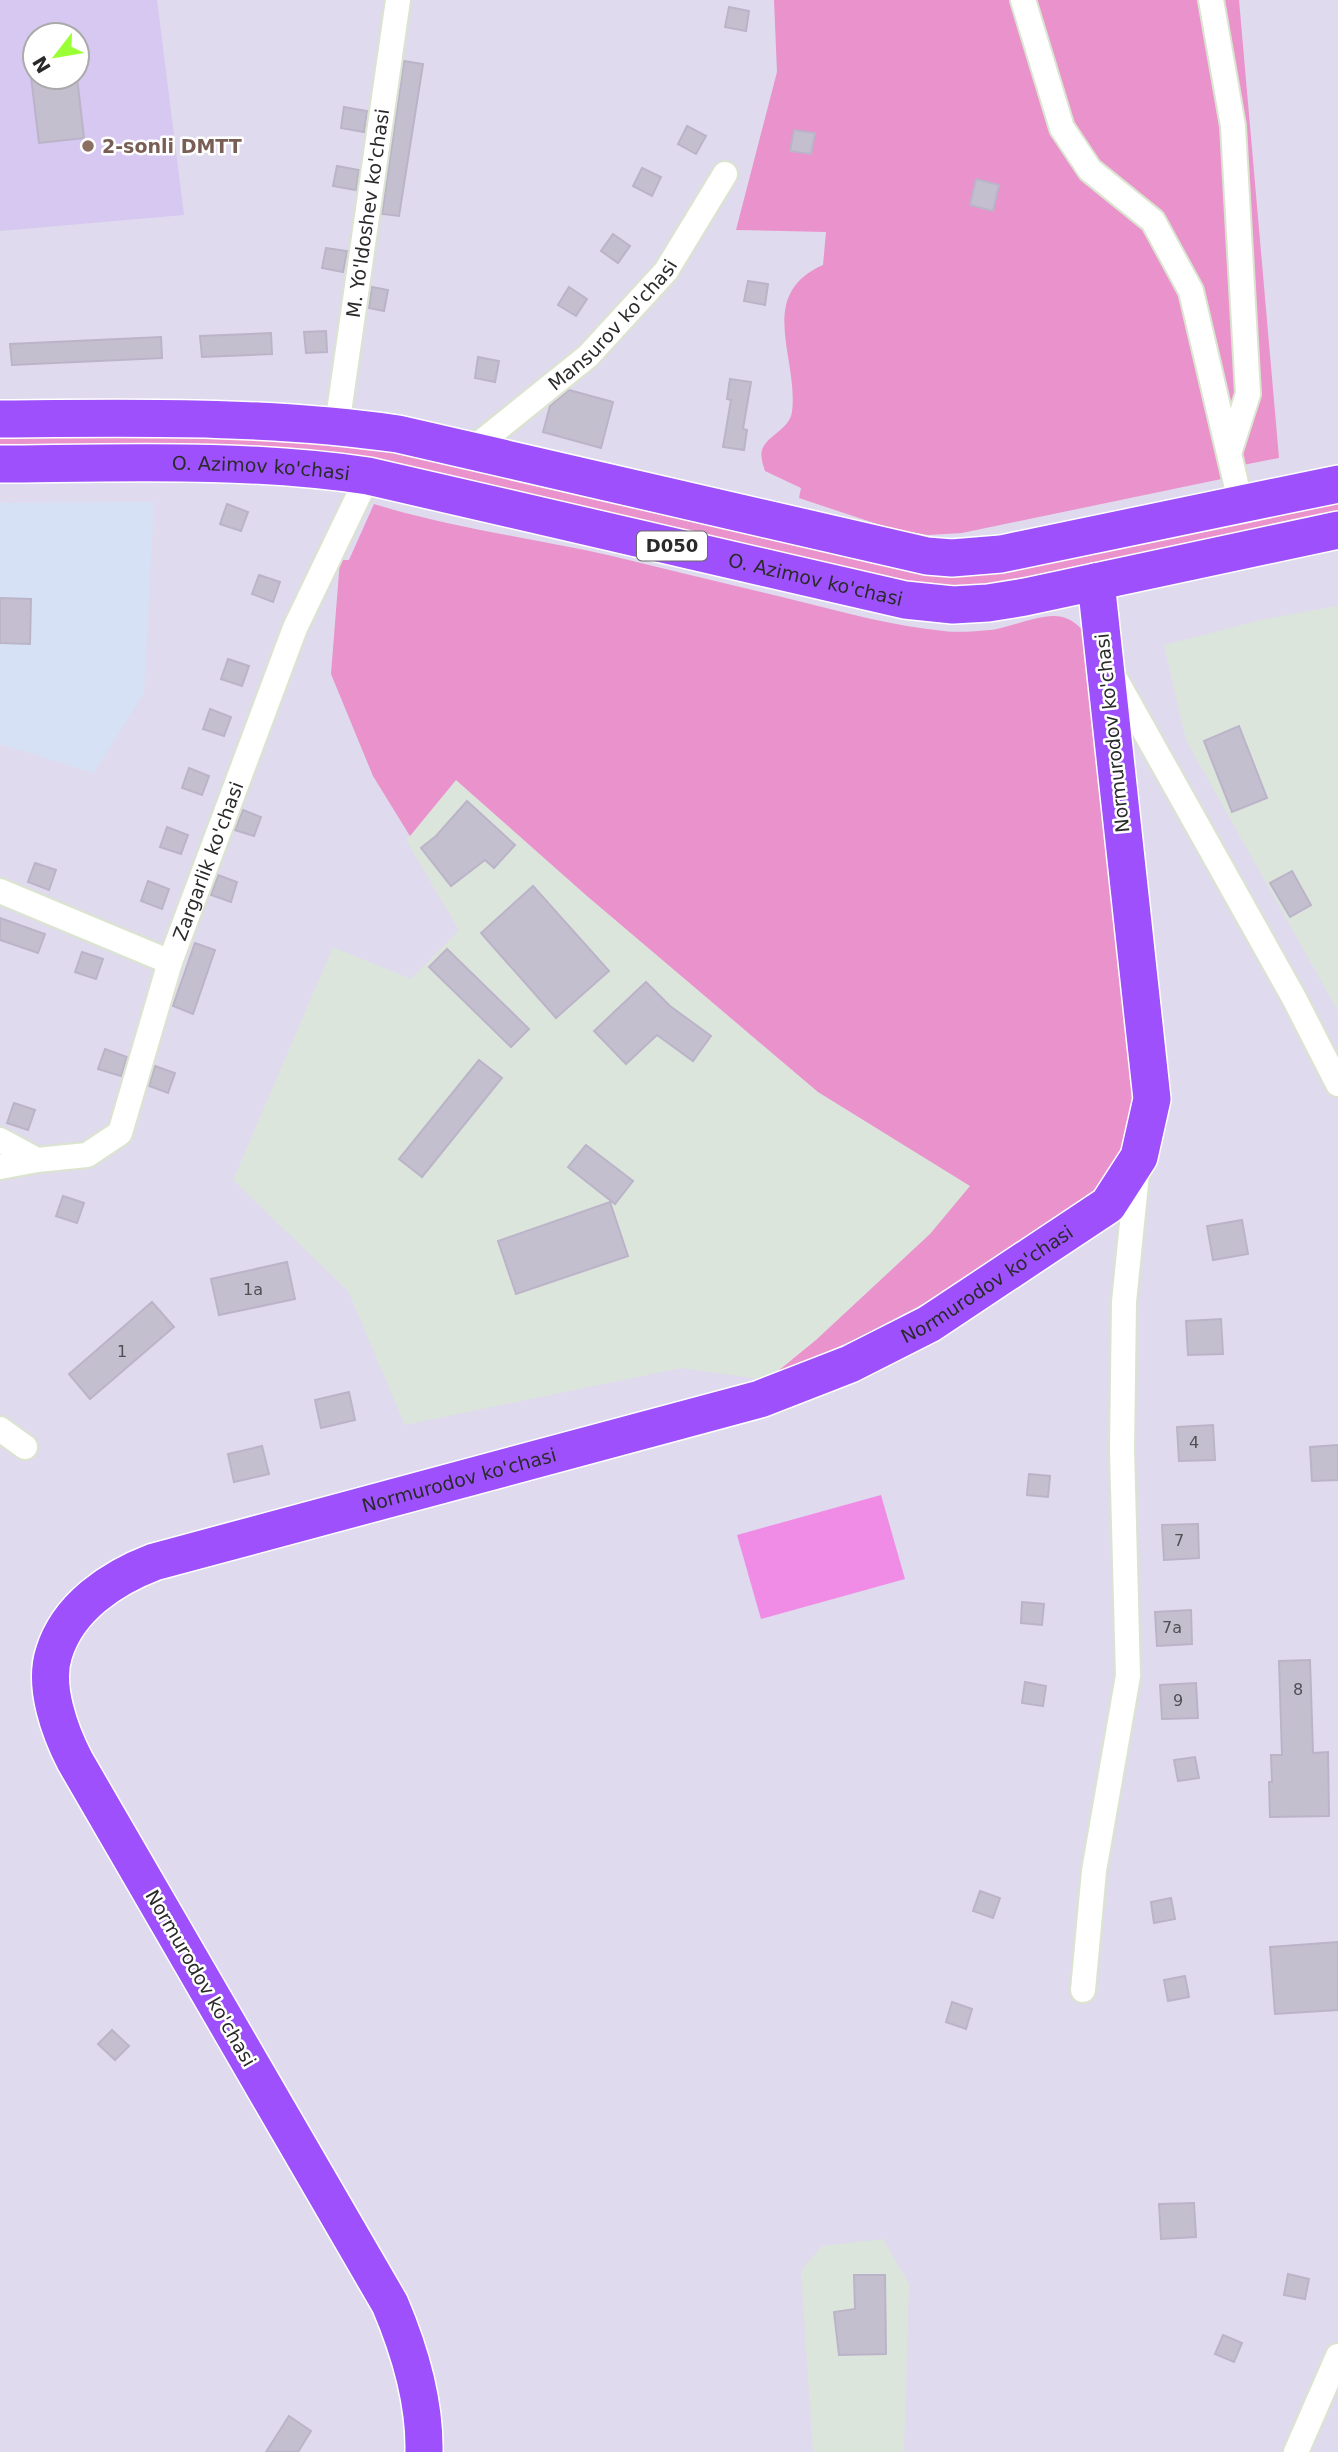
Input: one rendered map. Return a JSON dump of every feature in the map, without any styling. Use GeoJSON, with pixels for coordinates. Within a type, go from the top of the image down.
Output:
{"type":"FeatureCollection","features":[{"type":"Feature","properties":{"kind":"main road","name":"D050"},"geometry":{"type":"LineString","coordinates":[[0,419],[154,418],[337,426],[398,434],[927,556],[952,558],[1027,550],[1338,484]]}},
{"type":"Feature","properties":{"kind":"main road","name":"O. Azimov ko'chasi"},"geometry":{"type":"LineString","coordinates":[[0,464],[233,463],[300,467],[368,476],[905,600],[953,605],[988,603],[1096,582],[1338,530]]}},
{"type":"Feature","properties":{"kind":"main road","name":"Normurodov ko'chasi"},"geometry":{"type":"LineString","coordinates":[[424,2452],[424,2434],[413,2369],[390,2304],[75,1761],[56,1712],[51,1685],[53,1654],[79,1611],[110,1583],[154,1562],[760,1399],[850,1364],[929,1324],[1108,1205],[1139,1157],[1152,1099],[1096,582]]}},
{"type":"Feature","properties":{"kind":"street","name":"M. Yo'ldoshev ko'chasi"},"geometry":{"type":"LineString","coordinates":[[337,426],[398,0]]}},
{"type":"Feature","properties":{"kind":"street"},"geometry":{"type":"LineString","coordinates":[[1023,0],[1062,128],[1090,170],[1153,221],[1191,291],[1241,505]]}},
{"type":"Feature","properties":{"kind":"street"},"geometry":{"type":"LineString","coordinates":[[1211,0],[1233,126],[1247,368],[1248,394],[1230,451]]}},
{"type":"Feature","properties":{"kind":"street","name":"Mansurov ko'chasi"},"geometry":{"type":"LineString","coordinates":[[470,451],[588,356],[649,290],[666,271],[725,174]]}},
{"type":"Feature","properties":{"kind":"street","name":"Zargarlik ko'chasi"},"geometry":{"type":"LineString","coordinates":[[0,1167],[88,1155],[120,1133],[170,962],[295,628],[368,476]]}},
{"type":"Feature","properties":{"kind":"street"},"geometry":{"type":"LineString","coordinates":[[1104,658],[1294,998],[1338,1084]]}},
{"type":"Feature","properties":{"kind":"street"},"geometry":{"type":"LineString","coordinates":[[0,891],[170,962]]}},
{"type":"Feature","properties":{"kind":"street"},"geometry":{"type":"LineString","coordinates":[[0,1140],[37,1160]]}},
{"type":"Feature","properties":{"kind":"street"},"geometry":{"type":"LineString","coordinates":[[1083,1990],[1094,1871],[1128,1676],[1122,1449],[1124,1302],[1139,1157]]}},
{"type":"Feature","properties":{"kind":"street"},"geometry":{"type":"LineString","coordinates":[[0,1429],[25,1447]]}},
{"type":"Feature","properties":{"kind":"street"},"geometry":{"type":"LineString","coordinates":[[1296,2452],[1338,2356]]}},
{"type":"Feature","properties":{"kind":"shaded area","name":"2-sonli DMTT"},"geometry":{"type":"Polygon","coordinates":[[[0,0],[157,0],[184,215],[0,231],[0,0]]]}},
{"type":"Feature","properties":{"kind":"shaded area"},"geometry":{"type":"Polygon","coordinates":[[[774,0],[1239,0],[1279,458],[1243,465],[1231,477],[962,533],[928,535],[892,529],[799,498],[801,488],[765,471],[762,450],[768,440],[787,423],[792,412],[793,391],[785,310],[790,293],[802,278],[823,265],[826,232],[736,230],[777,72],[774,0]]]}},
{"type":"Feature","properties":{"kind":"shaded area"},"geometry":{"type":"Polygon","coordinates":[[[0,435],[294,436],[465,463],[853,557],[1338,499],[1338,516],[1003,587],[934,588],[462,481],[0,454],[0,435]]]}},
{"type":"Feature","properties":{"kind":"shaded area"},"geometry":{"type":"Polygon","coordinates":[[[154,502],[144,693],[94,773],[0,744],[0,503],[154,502]]]}},
{"type":"Feature","properties":{"kind":"shaded area"},"geometry":{"type":"Polygon","coordinates":[[[374,504],[462,526],[612,556],[907,626],[949,632],[991,630],[1060,616],[1079,627],[1092,650],[1095,680],[1092,721],[1131,991],[1135,1131],[1099,1187],[1084,1202],[942,1294],[862,1336],[767,1380],[816,1340],[930,1234],[970,1186],[818,1092],[587,896],[456,780],[410,836],[373,776],[331,674],[340,560],[349,560],[374,504]]]}},
{"type":"Feature","properties":{"kind":"shaded area"},"geometry":{"type":"Polygon","coordinates":[[[1338,606],[1338,1011],[1186,740],[1164,645],[1265,619],[1338,606]]]}},
{"type":"Feature","properties":{"kind":"shaded area"},"geometry":{"type":"Polygon","coordinates":[[[456,780],[587,896],[818,1092],[971,1186],[930,1234],[816,1340],[767,1380],[681,1368],[405,1425],[348,1291],[233,1180],[333,947],[411,979],[459,930],[406,840],[456,780]]]}},
{"type":"Feature","properties":{"kind":"shaded area"},"geometry":{"type":"Polygon","coordinates":[[[881,1495],[905,1579],[761,1619],[737,1535],[881,1495]]]}},
{"type":"Feature","properties":{"kind":"shaded area"},"geometry":{"type":"Polygon","coordinates":[[[883,2239],[909,2284],[904,2452],[813,2452],[801,2270],[822,2246],[883,2239]]]}},
{"type":"Feature","properties":{"kind":"building"},"geometry":{"type":"Polygon","coordinates":[[[729,7],[749,11],[746,31],[725,27],[729,7]]]}},
{"type":"Feature","properties":{"kind":"building"},"geometry":{"type":"Polygon","coordinates":[[[404,61],[423,64],[399,216],[382,214],[404,61]]]}},
{"type":"Feature","properties":{"kind":"building"},"geometry":{"type":"Polygon","coordinates":[[[33,91],[79,91],[84,138],[39,143],[33,91]]]}},
{"type":"Feature","properties":{"kind":"building"},"geometry":{"type":"Polygon","coordinates":[[[344,107],[367,111],[364,132],[341,128],[344,107]]]}},
{"type":"Feature","properties":{"kind":"building"},"geometry":{"type":"Polygon","coordinates":[[[687,126],[706,136],[696,154],[678,144],[687,126]]]}},
{"type":"Feature","properties":{"kind":"building"},"geometry":{"type":"Polygon","coordinates":[[[794,130],[815,133],[811,154],[790,151],[794,130]]]}},
{"type":"Feature","properties":{"kind":"building"},"geometry":{"type":"Polygon","coordinates":[[[337,166],[359,170],[356,190],[333,186],[337,166]]]}},
{"type":"Feature","properties":{"kind":"building"},"geometry":{"type":"Polygon","coordinates":[[[642,168],[661,177],[652,196],[633,186],[642,168]]]}},
{"type":"Feature","properties":{"kind":"building"},"geometry":{"type":"Polygon","coordinates":[[[976,179],[999,185],[993,211],[970,205],[976,179]]]}},
{"type":"Feature","properties":{"kind":"building"},"geometry":{"type":"Polygon","coordinates":[[[613,234],[630,246],[618,263],[601,251],[613,234]]]}},
{"type":"Feature","properties":{"kind":"building"},"geometry":{"type":"Polygon","coordinates":[[[326,248],[347,251],[343,272],[322,268],[326,248]]]}},
{"type":"Feature","properties":{"kind":"building"},"geometry":{"type":"Polygon","coordinates":[[[748,281],[768,284],[765,305],[744,301],[748,281]]]}},
{"type":"Feature","properties":{"kind":"building"},"geometry":{"type":"Polygon","coordinates":[[[372,287],[388,290],[384,311],[369,308],[372,287]]]}},
{"type":"Feature","properties":{"kind":"building"},"geometry":{"type":"Polygon","coordinates":[[[569,287],[587,299],[576,316],[558,305],[569,287]]]}},
{"type":"Feature","properties":{"kind":"building"},"geometry":{"type":"Polygon","coordinates":[[[326,331],[327,352],[306,353],[304,332],[326,331]]]}},
{"type":"Feature","properties":{"kind":"building"},"geometry":{"type":"Polygon","coordinates":[[[271,333],[272,354],[202,357],[200,336],[271,333]]]}},
{"type":"Feature","properties":{"kind":"building"},"geometry":{"type":"Polygon","coordinates":[[[161,337],[162,358],[12,365],[10,344],[161,337]]]}},
{"type":"Feature","properties":{"kind":"building"},"geometry":{"type":"Polygon","coordinates":[[[478,357],[499,361],[495,382],[475,378],[478,357]]]}},
{"type":"Feature","properties":{"kind":"building"},"geometry":{"type":"Polygon","coordinates":[[[730,379],[751,382],[743,429],[747,430],[744,450],[723,447],[731,400],[727,399],[730,379]]]}},
{"type":"Feature","properties":{"kind":"building"},"geometry":{"type":"Polygon","coordinates":[[[569,390],[613,402],[601,448],[543,432],[550,406],[569,390]]]}},
{"type":"Feature","properties":{"kind":"building"},"geometry":{"type":"Polygon","coordinates":[[[227,504],[248,512],[241,531],[220,524],[227,504]]]}},
{"type":"Feature","properties":{"kind":"building"},"geometry":{"type":"Polygon","coordinates":[[[259,575],[280,582],[273,602],[252,594],[259,575]]]}},
{"type":"Feature","properties":{"kind":"building"},"geometry":{"type":"Polygon","coordinates":[[[0,598],[31,599],[30,644],[0,643],[0,598]]]}},
{"type":"Feature","properties":{"kind":"building"},"geometry":{"type":"Polygon","coordinates":[[[228,659],[249,666],[242,686],[221,679],[228,659]]]}},
{"type":"Feature","properties":{"kind":"building"},"geometry":{"type":"Polygon","coordinates":[[[210,709],[231,717],[224,736],[203,729],[210,709]]]}},
{"type":"Feature","properties":{"kind":"building"},"geometry":{"type":"Polygon","coordinates":[[[1239,726],[1267,798],[1232,812],[1204,741],[1239,726]]]}},
{"type":"Feature","properties":{"kind":"building"},"geometry":{"type":"Polygon","coordinates":[[[189,768],[209,776],[202,795],[182,788],[189,768]]]}},
{"type":"Feature","properties":{"kind":"building"},"geometry":{"type":"Polygon","coordinates":[[[467,801],[515,845],[494,868],[485,860],[451,886],[421,848],[436,836],[467,801]]]}},
{"type":"Feature","properties":{"kind":"building"},"geometry":{"type":"Polygon","coordinates":[[[243,810],[261,817],[254,836],[235,830],[243,810]]]}},
{"type":"Feature","properties":{"kind":"building"},"geometry":{"type":"Polygon","coordinates":[[[167,827],[188,835],[181,854],[160,847],[167,827]]]}},
{"type":"Feature","properties":{"kind":"building"},"geometry":{"type":"Polygon","coordinates":[[[35,863],[56,870],[49,890],[28,882],[35,863]]]}},
{"type":"Feature","properties":{"kind":"building"},"geometry":{"type":"Polygon","coordinates":[[[1292,871],[1311,905],[1290,917],[1270,883],[1292,871]]]}},
{"type":"Feature","properties":{"kind":"building"},"geometry":{"type":"Polygon","coordinates":[[[218,875],[237,882],[231,902],[211,895],[218,875]]]}},
{"type":"Feature","properties":{"kind":"building"},"geometry":{"type":"Polygon","coordinates":[[[148,881],[169,889],[162,909],[141,901],[148,881]]]}},
{"type":"Feature","properties":{"kind":"building"},"geometry":{"type":"Polygon","coordinates":[[[533,886],[609,971],[556,1018],[481,933],[533,886]]]}},
{"type":"Feature","properties":{"kind":"building"},"geometry":{"type":"Polygon","coordinates":[[[0,918],[45,934],[38,953],[0,940],[0,918]]]}},
{"type":"Feature","properties":{"kind":"building"},"geometry":{"type":"Polygon","coordinates":[[[195,943],[215,950],[193,1014],[173,1006],[195,943]]]}},
{"type":"Feature","properties":{"kind":"building"},"geometry":{"type":"Polygon","coordinates":[[[447,949],[529,1029],[511,1047],[429,967],[447,949]]]}},
{"type":"Feature","properties":{"kind":"building"},"geometry":{"type":"Polygon","coordinates":[[[82,952],[103,959],[96,979],[75,972],[82,952]]]}},
{"type":"Feature","properties":{"kind":"building"},"geometry":{"type":"Polygon","coordinates":[[[646,982],[670,1006],[711,1036],[693,1061],[657,1035],[626,1064],[594,1031],[646,982]]]}},
{"type":"Feature","properties":{"kind":"building"},"geometry":{"type":"Polygon","coordinates":[[[105,1049],[127,1057],[121,1076],[98,1069],[105,1049]]]}},
{"type":"Feature","properties":{"kind":"building"},"geometry":{"type":"Polygon","coordinates":[[[479,1060],[502,1078],[422,1177],[399,1159],[479,1060]]]}},
{"type":"Feature","properties":{"kind":"building"},"geometry":{"type":"Polygon","coordinates":[[[155,1066],[175,1073],[168,1093],[149,1086],[155,1066]]]}},
{"type":"Feature","properties":{"kind":"building"},"geometry":{"type":"Polygon","coordinates":[[[14,1103],[35,1110],[28,1130],[7,1123],[14,1103]]]}},
{"type":"Feature","properties":{"kind":"building"},"geometry":{"type":"Polygon","coordinates":[[[586,1145],[633,1181],[615,1204],[568,1167],[586,1145]]]}},
{"type":"Feature","properties":{"kind":"building"},"geometry":{"type":"Polygon","coordinates":[[[63,1196],[84,1203],[77,1223],[56,1216],[63,1196]]]}},
{"type":"Feature","properties":{"kind":"building"},"geometry":{"type":"Polygon","coordinates":[[[610,1202],[628,1256],[516,1294],[498,1241],[610,1202]]]}},
{"type":"Feature","properties":{"kind":"building"},"geometry":{"type":"Polygon","coordinates":[[[1242,1220],[1248,1254],[1213,1260],[1207,1226],[1242,1220]]]}},
{"type":"Feature","properties":{"kind":"building"},"geometry":{"type":"Polygon","coordinates":[[[287,1262],[295,1299],[219,1315],[211,1279],[287,1262]]]}},
{"type":"Feature","properties":{"kind":"building"},"geometry":{"type":"Polygon","coordinates":[[[152,1302],[174,1327],[90,1399],[69,1374],[152,1302]]]}},
{"type":"Feature","properties":{"kind":"building"},"geometry":{"type":"Polygon","coordinates":[[[1221,1319],[1223,1354],[1188,1355],[1186,1321],[1221,1319]]]}},
{"type":"Feature","properties":{"kind":"building"},"geometry":{"type":"Polygon","coordinates":[[[349,1392],[355,1420],[321,1428],[315,1400],[349,1392]]]}},
{"type":"Feature","properties":{"kind":"building"},"geometry":{"type":"Polygon","coordinates":[[[1213,1425],[1215,1460],[1179,1461],[1177,1427],[1213,1425]]]}},
{"type":"Feature","properties":{"kind":"building"},"geometry":{"type":"Polygon","coordinates":[[[1338,1445],[1338,1480],[1312,1481],[1310,1447],[1338,1445]]]}},
{"type":"Feature","properties":{"kind":"building"},"geometry":{"type":"Polygon","coordinates":[[[262,1446],[269,1474],[234,1482],[228,1454],[262,1446]]]}},
{"type":"Feature","properties":{"kind":"building"},"geometry":{"type":"Polygon","coordinates":[[[1029,1474],[1050,1476],[1048,1497],[1027,1495],[1029,1474]]]}},
{"type":"Feature","properties":{"kind":"building"},"geometry":{"type":"Polygon","coordinates":[[[1198,1524],[1199,1558],[1164,1560],[1162,1525],[1198,1524]]]}},
{"type":"Feature","properties":{"kind":"building"},"geometry":{"type":"Polygon","coordinates":[[[1022,1602],[1044,1604],[1042,1625],[1021,1623],[1022,1602]]]}},
{"type":"Feature","properties":{"kind":"building"},"geometry":{"type":"Polygon","coordinates":[[[1191,1610],[1192,1644],[1157,1646],[1155,1612],[1191,1610]]]}},
{"type":"Feature","properties":{"kind":"building"},"geometry":{"type":"Polygon","coordinates":[[[1310,1660],[1313,1753],[1328,1752],[1329,1816],[1270,1817],[1271,1755],[1282,1755],[1279,1661],[1310,1660]]]}},
{"type":"Feature","properties":{"kind":"building"},"geometry":{"type":"Polygon","coordinates":[[[1025,1682],[1046,1686],[1043,1706],[1022,1703],[1025,1682]]]}},
{"type":"Feature","properties":{"kind":"building"},"geometry":{"type":"Polygon","coordinates":[[[1196,1683],[1198,1718],[1162,1719],[1160,1685],[1196,1683]]]}},
{"type":"Feature","properties":{"kind":"building"},"geometry":{"type":"Polygon","coordinates":[[[1195,1757],[1199,1778],[1178,1781],[1174,1760],[1195,1757]]]}},
{"type":"Feature","properties":{"kind":"building"},"geometry":{"type":"Polygon","coordinates":[[[980,1891],[1000,1898],[993,1918],[973,1911],[980,1891]]]}},
{"type":"Feature","properties":{"kind":"building"},"geometry":{"type":"Polygon","coordinates":[[[1171,1898],[1175,1919],[1154,1923],[1151,1902],[1171,1898]]]}},
{"type":"Feature","properties":{"kind":"building"},"geometry":{"type":"Polygon","coordinates":[[[1338,1942],[1338,2010],[1275,2014],[1270,1947],[1338,1942]]]}},
{"type":"Feature","properties":{"kind":"building"},"geometry":{"type":"Polygon","coordinates":[[[1185,1976],[1189,1997],[1168,2001],[1164,1980],[1185,1976]]]}},
{"type":"Feature","properties":{"kind":"building"},"geometry":{"type":"Polygon","coordinates":[[[952,2002],[972,2009],[966,2029],[946,2022],[952,2002]]]}},
{"type":"Feature","properties":{"kind":"building"},"geometry":{"type":"Polygon","coordinates":[[[112,2030],[129,2046],[115,2060],[98,2044],[112,2030]]]}},
{"type":"Feature","properties":{"kind":"building"},"geometry":{"type":"Polygon","coordinates":[[[1194,2203],[1196,2237],[1161,2239],[1159,2204],[1194,2203]]]}},
{"type":"Feature","properties":{"kind":"building"},"geometry":{"type":"Polygon","coordinates":[[[1288,2274],[1309,2279],[1305,2299],[1284,2295],[1288,2274]]]}},
{"type":"Feature","properties":{"kind":"building"},"geometry":{"type":"Polygon","coordinates":[[[854,2275],[885,2275],[886,2354],[839,2355],[834,2312],[855,2309],[854,2275]]]}},
{"type":"Feature","properties":{"kind":"building"},"geometry":{"type":"Polygon","coordinates":[[[1223,2335],[1242,2343],[1234,2362],[1215,2354],[1223,2335]]]}},
{"type":"Feature","properties":{"kind":"building"},"geometry":{"type":"Polygon","coordinates":[[[289,2416],[311,2431],[298,2452],[266,2452],[289,2416]]]}},
{"type":"Feature","properties":{"kind":"place","name":"2-sonli DMTT"},"geometry":{"type":"Point","coordinates":[88,146]}}]}
